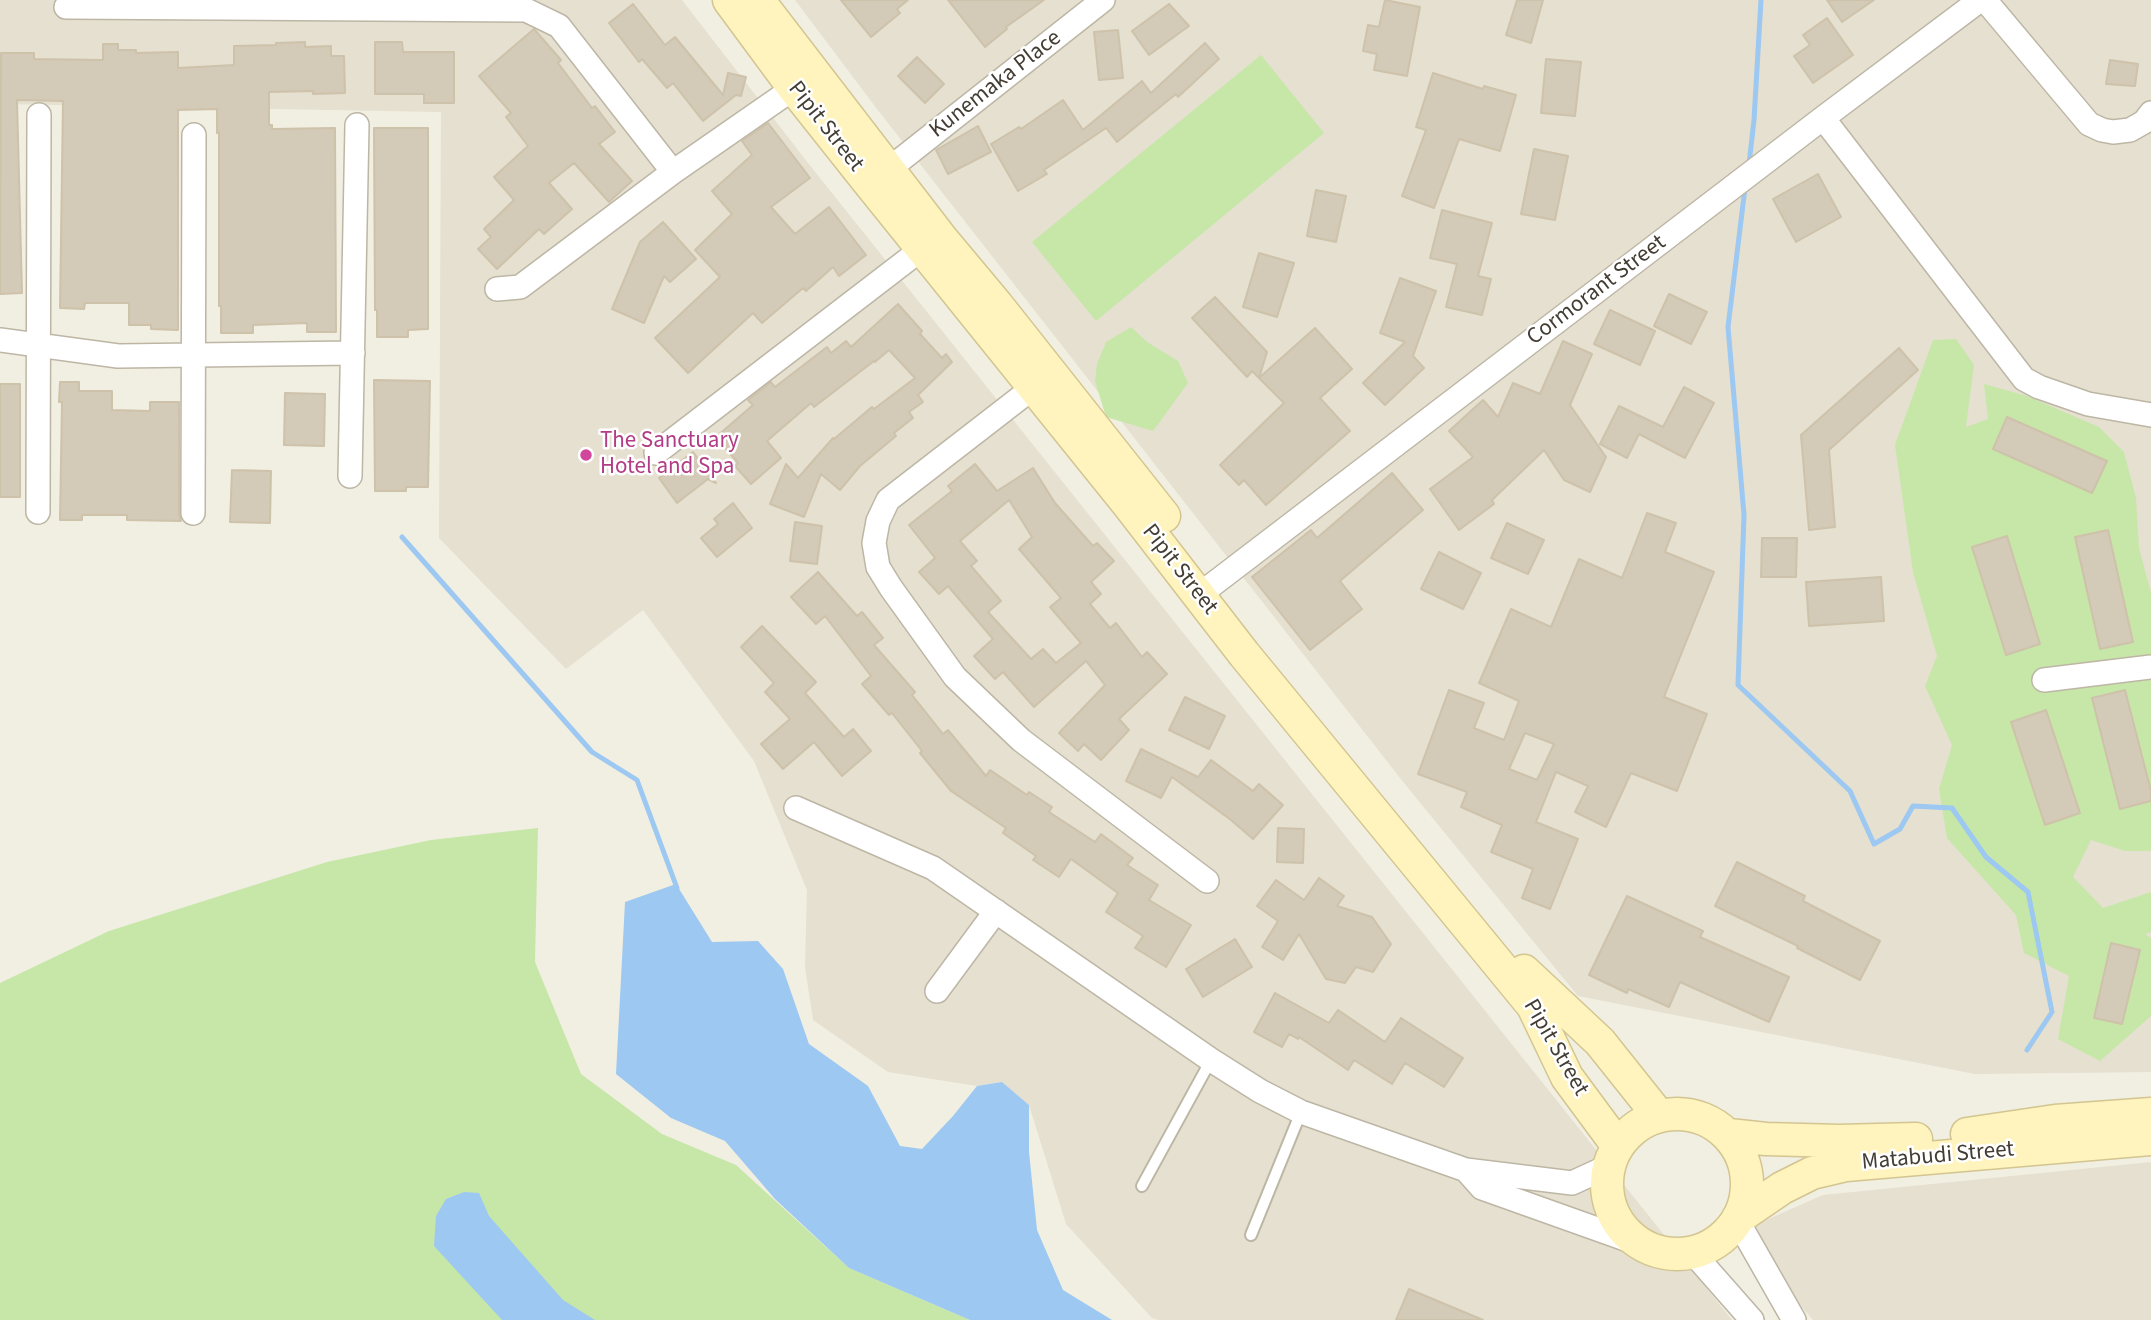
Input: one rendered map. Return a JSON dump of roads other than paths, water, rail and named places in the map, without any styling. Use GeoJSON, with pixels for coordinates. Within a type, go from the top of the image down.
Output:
{"type":"FeatureCollection","features":[{"type":"Feature","properties":{"kind":"main road","name":"Pipit Street"},"geometry":{"type":"LineString","coordinates":[[729,0],[794,88],[1034,387],[1207,590],[1525,973],[1600,1042],[1659,1116]]}},
{"type":"Feature","properties":{"kind":"main road","name":"Pipit Street"},"geometry":{"type":"LineString","coordinates":[[758,0],[941,238],[1137,480],[1244,654],[1534,1006],[1567,1077],[1614,1156]]}},
{"type":"Feature","properties":{"kind":"main road"},"geometry":{"type":"LineString","coordinates":[[1678,1113],[1697,1116],[1714,1123],[1728,1135],[1739,1150],[1745,1166],[1745,1202],[1738,1219],[1726,1235],[1693,1253],[1658,1252],[1642,1245],[1625,1230],[1612,1211],[1607,1189],[1614,1156],[1629,1133],[1643,1122],[1659,1116],[1678,1113]]}},
{"type":"Feature","properties":{"kind":"main road","name":"Matabudi Street"},"geometry":{"type":"LineString","coordinates":[[1728,1135],[1839,1141],[1926,1139],[2055,1121],[2151,1114]]}},
{"type":"Feature","properties":{"kind":"main road","name":"Matabudi Street"},"geometry":{"type":"LineString","coordinates":[[1738,1219],[1782,1188],[1812,1173],[1846,1165],[2151,1139]]}},
{"type":"Feature","properties":{"kind":"street","name":"Kunemaka Place"},"geometry":{"type":"LineString","coordinates":[[889,169],[1103,0]]}},
{"type":"Feature","properties":{"kind":"street","name":"Cormorant Street"},"geometry":{"type":"LineString","coordinates":[[1207,590],[1980,0]]}},
{"type":"Feature","properties":{"kind":"street"},"geometry":{"type":"LineString","coordinates":[[1986,0],[2090,124],[2113,132],[2130,130],[2144,122],[2151,113]]}},
{"type":"Feature","properties":{"kind":"street"},"geometry":{"type":"LineString","coordinates":[[66,7],[428,4],[526,9],[559,26],[673,172]]}},
{"type":"Feature","properties":{"kind":"street"},"geometry":{"type":"LineString","coordinates":[[497,289],[520,286],[673,172],[794,88]]}},
{"type":"Feature","properties":{"kind":"street"},"geometry":{"type":"LineString","coordinates":[[38,512],[39,114]]}},
{"type":"Feature","properties":{"kind":"street"},"geometry":{"type":"LineString","coordinates":[[1823,118],[2024,379],[2088,404],[2151,418]]}},
{"type":"Feature","properties":{"kind":"street"},"geometry":{"type":"LineString","coordinates":[[350,476],[357,125]]}},
{"type":"Feature","properties":{"kind":"street"},"geometry":{"type":"LineString","coordinates":[[193,513],[194,135]]}},
{"type":"Feature","properties":{"kind":"street"},"geometry":{"type":"LineString","coordinates":[[656,453],[923,248]]}},
{"type":"Feature","properties":{"kind":"street"},"geometry":{"type":"LineString","coordinates":[[0,340],[118,356],[353,353]]}},
{"type":"Feature","properties":{"kind":"street"},"geometry":{"type":"LineString","coordinates":[[1034,387],[888,500],[877,521],[874,543],[878,567],[956,677],[1002,722],[1021,740],[1207,881]]}},
{"type":"Feature","properties":{"kind":"street"},"geometry":{"type":"LineString","coordinates":[[2044,680],[2151,667]]}},
{"type":"Feature","properties":{"kind":"street"},"geometry":{"type":"LineString","coordinates":[[796,808],[933,868],[1211,1060],[1260,1091],[1301,1112],[1466,1170],[1572,1183],[1614,1156]]}},
{"type":"Feature","properties":{"kind":"street"},"geometry":{"type":"LineString","coordinates":[[937,991],[996,911]]}},
{"type":"Feature","properties":{"kind":"street"},"geometry":{"type":"LineString","coordinates":[[1466,1170],[1482,1188],[1642,1245]]}},
{"type":"Feature","properties":{"kind":"street"},"geometry":{"type":"LineString","coordinates":[[1738,1219],[1794,1320]]}},
{"type":"Feature","properties":{"kind":"street"},"geometry":{"type":"LineString","coordinates":[[1693,1253],[1752,1320]]}},
{"type":"Feature","properties":{"kind":"lane"},"geometry":{"type":"LineString","coordinates":[[1142,1186],[1211,1060]]}},
{"type":"Feature","properties":{"kind":"lane"},"geometry":{"type":"LineString","coordinates":[[1251,1235],[1301,1112]]}},
{"type":"Feature","properties":{"kind":"water"},"geometry":{"type":"Polygon","coordinates":[[[676,884],[712,942],[758,941],[783,969],[809,1044],[868,1086],[900,1146],[922,1149],[977,1086],[1002,1082],[1029,1105],[1029,1152],[1037,1230],[1063,1290],[1112,1320],[970,1320],[849,1268],[775,1199],[725,1141],[671,1118],[616,1074],[625,902],[676,884]]]}},
{"type":"Feature","properties":{"kind":"water"},"geometry":{"type":"Polygon","coordinates":[[[464,1192],[479,1193],[489,1216],[563,1300],[595,1320],[502,1320],[434,1246],[436,1216],[446,1199],[464,1192]]]}},
{"type":"Feature","properties":{"kind":"waterway"},"geometry":{"type":"LineString","coordinates":[[1749,164],[1761,0]]}},
{"type":"Feature","properties":{"kind":"waterway"},"geometry":{"type":"LineString","coordinates":[[1745,188],[1728,327],[1744,515],[1738,685],[1850,791],[1874,844],[1900,829],[1913,806],[1952,808],[1986,857],[2028,892],[2052,1012],[2027,1050]]}},
{"type":"Feature","properties":{"kind":"waterway"},"geometry":{"type":"LineString","coordinates":[[402,537],[592,752],[637,780],[677,888]]}},
{"type":"Feature","properties":{"kind":"place","name":"The Sanctuary Hotel and Spa"},"geometry":{"type":"Point","coordinates":[586,455]}}]}
